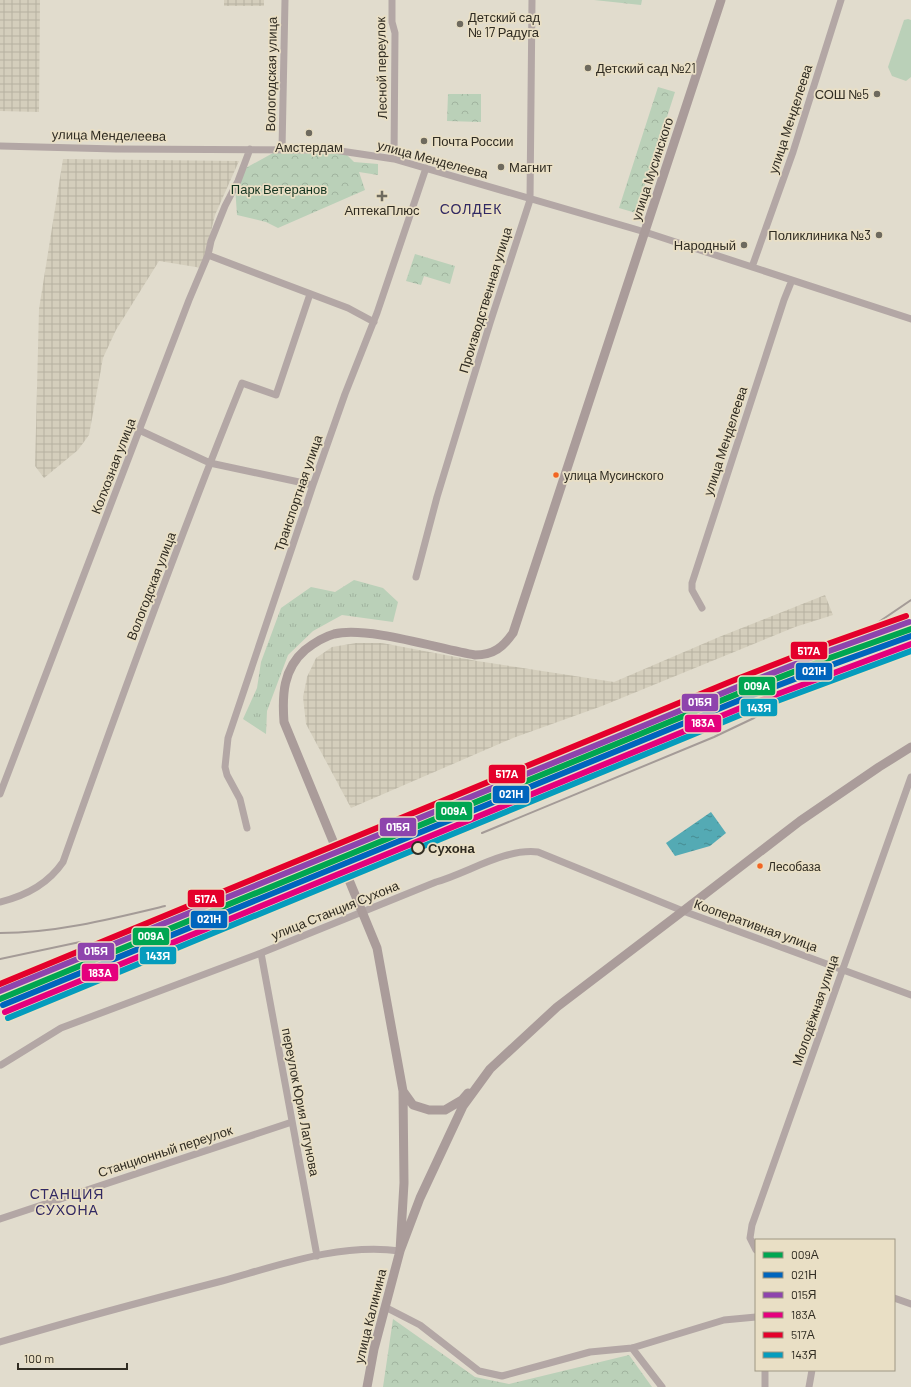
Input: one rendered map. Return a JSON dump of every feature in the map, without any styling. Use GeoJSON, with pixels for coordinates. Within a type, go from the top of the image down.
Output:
{"type":"FeatureCollection","features":[{"type":"Feature","properties":{"kind":"street","name":"Вологодская улица"},"geometry":{"type":"LineString","coordinates":[[282,149],[285,0]]}},
{"type":"Feature","properties":{"kind":"street","name":"Лесной переулок"},"geometry":{"type":"LineString","coordinates":[[392,0],[392,22],[395,33],[394,159]]}},
{"type":"Feature","properties":{"kind":"street","name":"Производственная улица"},"geometry":{"type":"LineString","coordinates":[[416,577],[437,497],[487,330],[530,200],[532,0]]}},
{"type":"Feature","properties":{"kind":"street","name":"улица Мусинского"},"geometry":{"type":"LineString","coordinates":[[400,1251],[404,1183],[403,1091],[377,948],[284,722],[282,698],[287,675],[298,656],[315,641],[335,634],[356,632],[384,636],[464,653],[485,655],[497,651],[506,644],[513,633],[518,620],[721,0]]}},
{"type":"Feature","properties":{"kind":"street","name":"улица Менделеева"},"geometry":{"type":"LineString","coordinates":[[752,267],[793,152],[841,0]]}},
{"type":"Feature","properties":{"kind":"street","name":"улица Менделеева"},"geometry":{"type":"LineString","coordinates":[[0,146],[116,149],[334,150],[394,159],[530,200],[645,232],[911,319]]}},
{"type":"Feature","properties":{"kind":"street","name":"Колхозная улица"},"geometry":{"type":"LineString","coordinates":[[0,794],[139,430],[208,255],[225,206],[238,181],[250,149]]}},
{"type":"Feature","properties":{"kind":"street","name":"Транспортная улица"},"geometry":{"type":"LineString","coordinates":[[247,828],[240,799],[227,775],[225,767],[228,738],[313,485],[345,394],[374,322],[426,168]]}},
{"type":"Feature","properties":{"kind":"street"},"geometry":{"type":"LineString","coordinates":[[208,255],[348,308],[374,322]]}},
{"type":"Feature","properties":{"kind":"street","name":"улица Менделеева"},"geometry":{"type":"LineString","coordinates":[[702,608],[692,590],[692,583],[784,300],[792,280]]}},
{"type":"Feature","properties":{"kind":"street","name":"Вологодская улица"},"geometry":{"type":"LineString","coordinates":[[0,902],[34,890],[53,874],[63,862],[210,463],[242,383],[276,395],[310,294]]}},
{"type":"Feature","properties":{"kind":"street"},"geometry":{"type":"LineString","coordinates":[[139,430],[210,463],[313,485]]}},
{"type":"Feature","properties":{"kind":"street"},"geometry":{"type":"LineString","coordinates":[[403,1091],[413,1105],[429,1110],[445,1110],[462,1100],[490,1069],[558,1007],[800,821],[910,751]]}},
{"type":"Feature","properties":{"kind":"street","name":"Молодёжная улица"},"geometry":{"type":"LineString","coordinates":[[755,1248],[750,1238],[752,1225],[797,1100],[841,970],[911,777]]}},
{"type":"Feature","properties":{"kind":"street","name":"улица Станция Сухона"},"geometry":{"type":"LineString","coordinates":[[1,1065],[61,1028],[261,953],[436,882],[453,877],[513,853],[525,851],[538,852],[683,911]]}},
{"type":"Feature","properties":{"kind":"street","name":"Кооперативная улица"},"geometry":{"type":"LineString","coordinates":[[683,911],[911,996]]}},
{"type":"Feature","properties":{"kind":"street","name":"переулок Юрия Лагунова"},"geometry":{"type":"LineString","coordinates":[[261,953],[317,1256]]}},
{"type":"Feature","properties":{"kind":"street"},"geometry":{"type":"LineString","coordinates":[[0,1342],[93,1315],[317,1256],[370,1249],[400,1251],[420,1198],[463,1106],[490,1069]]}},
{"type":"Feature","properties":{"kind":"street","name":"Станционный переулок"},"geometry":{"type":"LineString","coordinates":[[0,1219],[292,1122]]}},
{"type":"Feature","properties":{"kind":"street","name":"улица Калинина"},"geometry":{"type":"LineString","coordinates":[[367,1387],[374,1349],[400,1251]]}},
{"type":"Feature","properties":{"kind":"street"},"geometry":{"type":"LineString","coordinates":[[895,1298],[911,1304]]}},
{"type":"Feature","properties":{"kind":"street"},"geometry":{"type":"LineString","coordinates":[[385,1307],[420,1325],[479,1371],[502,1376],[590,1352],[632,1348],[724,1320],[755,1317]]}},
{"type":"Feature","properties":{"kind":"street"},"geometry":{"type":"LineString","coordinates":[[632,1348],[662,1387]]}},
{"type":"Feature","properties":{"kind":"street"},"geometry":{"type":"LineString","coordinates":[[765,1371],[765,1387]]}},
{"type":"Feature","properties":{"kind":"street"},"geometry":{"type":"LineString","coordinates":[[809,1387],[812,1371]]}},
{"type":"Feature","properties":{"kind":"shaded area"},"geometry":{"type":"Polygon","coordinates":[[[0,0],[40,0],[39,112],[0,111],[0,0]]]}},
{"type":"Feature","properties":{"kind":"shaded area"},"geometry":{"type":"Polygon","coordinates":[[[224,0],[264,0],[264,6],[224,6],[224,0]]]}},
{"type":"Feature","properties":{"kind":"shaded area"},"geometry":{"type":"Polygon","coordinates":[[[63,159],[239,161],[215,215],[202,268],[159,261],[116,330],[103,358],[89,435],[78,450],[44,478],[35,466],[39,309],[63,159]]]}},
{"type":"Feature","properties":{"kind":"shaded area"},"geometry":{"type":"Polygon","coordinates":[[[825,595],[833,615],[795,627],[602,706],[513,738],[351,808],[306,724],[303,697],[307,677],[316,658],[332,647],[356,643],[382,643],[477,661],[614,682],[719,637],[825,595]]]}},
{"type":"Feature","properties":{"kind":"green space"},"geometry":{"type":"Polygon","coordinates":[[[594,0],[642,0],[641,5],[594,0]]]}},
{"type":"Feature","properties":{"kind":"green space"},"geometry":{"type":"Polygon","coordinates":[[[904,20],[911,20],[911,77],[906,81],[892,76],[888,67],[904,20]]]}},
{"type":"Feature","properties":{"kind":"green space"},"geometry":{"type":"Polygon","coordinates":[[[658,87],[675,92],[636,213],[619,208],[658,87]]]}},
{"type":"Feature","properties":{"kind":"green space"},"geometry":{"type":"Polygon","coordinates":[[[448,94],[481,94],[481,122],[447,121],[448,94]]]}},
{"type":"Feature","properties":{"kind":"green space","name":"Парк Ветеранов"},"geometry":{"type":"Polygon","coordinates":[[[273,153],[346,154],[354,162],[378,164],[378,175],[359,172],[365,190],[278,228],[266,222],[237,215],[235,186],[242,170],[273,153]]]}},
{"type":"Feature","properties":{"kind":"green space"},"geometry":{"type":"Polygon","coordinates":[[[415,254],[455,266],[450,284],[424,276],[421,285],[406,281],[415,254]]]}},
{"type":"Feature","properties":{"kind":"green space"},"geometry":{"type":"Polygon","coordinates":[[[354,580],[383,588],[398,602],[393,622],[342,615],[313,631],[288,655],[267,711],[266,734],[243,719],[257,688],[261,662],[281,608],[311,587],[335,592],[354,580]]]}},
{"type":"Feature","properties":{"kind":"green space"},"geometry":{"type":"Polygon","coordinates":[[[393,1319],[475,1377],[509,1384],[629,1355],[652,1387],[383,1387],[393,1319]]]}},
{"type":"Feature","properties":{"kind":"water"},"geometry":{"type":"Polygon","coordinates":[[[711,812],[726,833],[710,846],[675,856],[666,843],[711,812]]]}},
{"type":"Feature","properties":{"kind":"railway"},"geometry":{"type":"LineString","coordinates":[[821,653],[867,630],[911,600]]}},
{"type":"Feature","properties":{"kind":"railway"},"geometry":{"type":"LineString","coordinates":[[862,660],[911,646]]}},
{"type":"Feature","properties":{"kind":"railway"},"geometry":{"type":"LineString","coordinates":[[482,833],[714,737],[754,718],[838,669]]}},
{"type":"Feature","properties":{"kind":"railway"},"geometry":{"type":"LineString","coordinates":[[0,933],[41,931],[62,928],[165,906]]}},
{"type":"Feature","properties":{"kind":"railway"},"geometry":{"type":"LineString","coordinates":[[0,959],[80,942]]}},
{"type":"Feature","properties":{"kind":"transit line","name":"517А"},"geometry":{"type":"LineString","coordinates":[[0,984],[732,681],[819,647],[906,616]]}},
{"type":"Feature","properties":{"kind":"transit line","name":"015Я"},"geometry":{"type":"LineString","coordinates":[[0,991],[735,688],[821,654],[909,622]]}},
{"type":"Feature","properties":{"kind":"transit line","name":"009А"},"geometry":{"type":"LineString","coordinates":[[0,999],[737,694],[824,660],[911,629]]}},
{"type":"Feature","properties":{"kind":"transit line","name":"021Н"},"geometry":{"type":"LineString","coordinates":[[3,1005],[740,700],[911,636]]}},
{"type":"Feature","properties":{"kind":"transit line","name":"183А"},"geometry":{"type":"LineString","coordinates":[[5,1012],[743,707],[911,644]]}},
{"type":"Feature","properties":{"kind":"transit line","name":"143Я"},"geometry":{"type":"LineString","coordinates":[[8,1018],[745,713],[911,651]]}},
{"type":"Feature","properties":{"kind":"place","name":"Детский сад № 17 Радуга"},"geometry":{"type":"Point","coordinates":[460,24]}},
{"type":"Feature","properties":{"kind":"place","name":"Детский сад №21"},"geometry":{"type":"Point","coordinates":[588,68]}},
{"type":"Feature","properties":{"kind":"place","name":"СОШ №5"},"geometry":{"type":"Point","coordinates":[877,94]}},
{"type":"Feature","properties":{"kind":"place","name":"Амстердам"},"geometry":{"type":"Point","coordinates":[309,133]}},
{"type":"Feature","properties":{"kind":"place","name":"Почта России"},"geometry":{"type":"Point","coordinates":[424,141]}},
{"type":"Feature","properties":{"kind":"place","name":"Магнит"},"geometry":{"type":"Point","coordinates":[501,167]}},
{"type":"Feature","properties":{"kind":"place","name":"АптекаПлюс"},"geometry":{"type":"Point","coordinates":[382,196]}},
{"type":"Feature","properties":{"kind":"place","name":"Поликлиника №3"},"geometry":{"type":"Point","coordinates":[879,235]}},
{"type":"Feature","properties":{"kind":"place","name":"Народный"},"geometry":{"type":"Point","coordinates":[744,245]}},
{"type":"Feature","properties":{"kind":"place","name":"улица Мусинского"},"geometry":{"type":"Point","coordinates":[556,475]}},
{"type":"Feature","properties":{"kind":"place","name":"Сухона"},"geometry":{"type":"Point","coordinates":[418,848]}},
{"type":"Feature","properties":{"kind":"place","name":"Лесобаза"},"geometry":{"type":"Point","coordinates":[760,866]}},
{"type":"Feature","properties":{"kind":"district","name":"СОЛДЕК"},"geometry":{"type":"Point","coordinates":[471,208]}},
{"type":"Feature","properties":{"kind":"district","name":"СТАНЦИЯ СУХОНА"},"geometry":{"type":"Point","coordinates":[67,1202]}}]}
